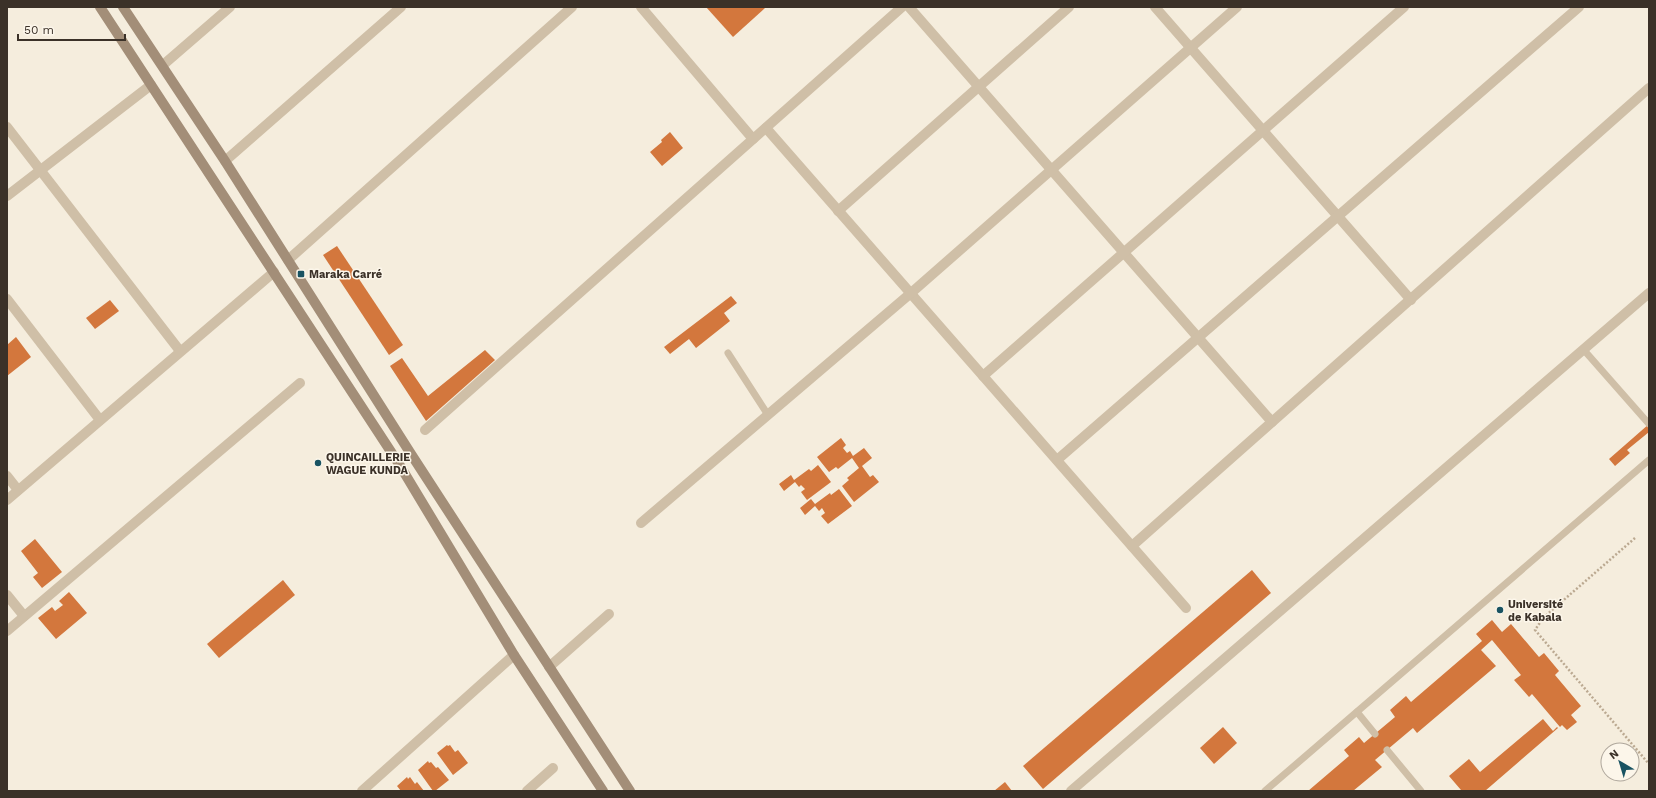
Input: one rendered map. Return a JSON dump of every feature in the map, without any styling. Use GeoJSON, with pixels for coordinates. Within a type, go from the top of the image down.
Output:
{"type":"FeatureCollection","features":[{"type":"Feature","properties":{"kind":"main road"},"geometry":{"type":"LineString","coordinates":[[100,7],[398,464],[514,655],[603,791]]}},
{"type":"Feature","properties":{"kind":"main road"},"geometry":{"type":"LineString","coordinates":[[123,7],[225,161],[630,791]]}},
{"type":"Feature","properties":{"kind":"street"},"geometry":{"type":"LineString","coordinates":[[163,66],[230,7]]}},
{"type":"Feature","properties":{"kind":"street"},"geometry":{"type":"LineString","coordinates":[[225,161],[401,7]]}},
{"type":"Feature","properties":{"kind":"street"},"geometry":{"type":"LineString","coordinates":[[288,260],[572,7]]}},
{"type":"Feature","properties":{"kind":"street"},"geometry":{"type":"LineString","coordinates":[[642,7],[753,139]]}},
{"type":"Feature","properties":{"kind":"street"},"geometry":{"type":"LineString","coordinates":[[425,430],[902,7]]}},
{"type":"Feature","properties":{"kind":"street"},"geometry":{"type":"LineString","coordinates":[[909,7],[1272,422]]}},
{"type":"Feature","properties":{"kind":"street"},"geometry":{"type":"LineString","coordinates":[[838,210],[1069,7]]}},
{"type":"Feature","properties":{"kind":"street"},"geometry":{"type":"LineString","coordinates":[[1155,7],[1411,300]]}},
{"type":"Feature","properties":{"kind":"street"},"geometry":{"type":"LineString","coordinates":[[641,523],[911,293],[1238,7]]}},
{"type":"Feature","properties":{"kind":"street"},"geometry":{"type":"LineString","coordinates":[[983,376],[1404,7]]}},
{"type":"Feature","properties":{"kind":"street"},"geometry":{"type":"LineString","coordinates":[[1057,460],[1579,7]]}},
{"type":"Feature","properties":{"kind":"street"},"geometry":{"type":"LineString","coordinates":[[7,196],[151,85]]}},
{"type":"Feature","properties":{"kind":"street"},"geometry":{"type":"LineString","coordinates":[[1132,546],[1649,88]]}},
{"type":"Feature","properties":{"kind":"street"},"geometry":{"type":"LineString","coordinates":[[7,127],[180,351]]}},
{"type":"Feature","properties":{"kind":"street"},"geometry":{"type":"LineString","coordinates":[[766,128],[1186,608]]}},
{"type":"Feature","properties":{"kind":"street"},"geometry":{"type":"LineString","coordinates":[[7,500],[274,272]]}},
{"type":"Feature","properties":{"kind":"street"},"geometry":{"type":"LineString","coordinates":[[1071,791],[1649,293]]}},
{"type":"Feature","properties":{"kind":"street"},"geometry":{"type":"LineString","coordinates":[[7,300],[100,420]]}},
{"type":"Feature","properties":{"kind":"street"},"geometry":{"type":"LineString","coordinates":[[7,631],[300,382]]}},
{"type":"Feature","properties":{"kind":"street"},"geometry":{"type":"LineString","coordinates":[[7,476],[18,490]]}},
{"type":"Feature","properties":{"kind":"street"},"geometry":{"type":"LineString","coordinates":[[7,595],[24,616]]}},
{"type":"Feature","properties":{"kind":"street"},"geometry":{"type":"LineString","coordinates":[[549,667],[609,614]]}},
{"type":"Feature","properties":{"kind":"street"},"geometry":{"type":"LineString","coordinates":[[362,791],[514,655]]}},
{"type":"Feature","properties":{"kind":"street"},"geometry":{"type":"LineString","coordinates":[[527,791],[553,768]]}},
{"type":"Feature","properties":{"kind":"lane"},"geometry":{"type":"LineString","coordinates":[[1583,349],[1649,424]]}},
{"type":"Feature","properties":{"kind":"lane"},"geometry":{"type":"LineString","coordinates":[[728,353],[768,415]]}},
{"type":"Feature","properties":{"kind":"lane"},"geometry":{"type":"LineString","coordinates":[[1265,791],[1649,460]]}},
{"type":"Feature","properties":{"kind":"lane"},"geometry":{"type":"LineString","coordinates":[[1357,712],[1375,734]]}},
{"type":"Feature","properties":{"kind":"lane"},"geometry":{"type":"LineString","coordinates":[[1387,750],[1421,791]]}},
{"type":"Feature","properties":{"kind":"path"},"geometry":{"type":"LineString","coordinates":[[1635,538],[1543,618],[1535,630],[1649,764]]}},
{"type":"Feature","properties":{"kind":"building"},"geometry":{"type":"Polygon","coordinates":[[[706,7],[764,7],[765,8],[733,37],[706,7]]]}},
{"type":"Feature","properties":{"kind":"building"},"geometry":{"type":"Polygon","coordinates":[[[670,132],[683,148],[662,166],[650,152],[662,142],[661,140],[670,132]]]}},
{"type":"Feature","properties":{"kind":"building"},"geometry":{"type":"Polygon","coordinates":[[[337,246],[403,345],[389,355],[323,255],[337,246]]]}},
{"type":"Feature","properties":{"kind":"building"},"geometry":{"type":"Polygon","coordinates":[[[731,296],[737,303],[724,313],[730,321],[696,348],[689,339],[670,354],[664,347],[731,296]]]}},
{"type":"Feature","properties":{"kind":"building"},"geometry":{"type":"Polygon","coordinates":[[[110,300],[119,311],[95,329],[86,318],[110,300]]]}},
{"type":"Feature","properties":{"kind":"building"},"geometry":{"type":"Polygon","coordinates":[[[16,337],[31,357],[7,376],[7,345],[16,337]]]}},
{"type":"Feature","properties":{"kind":"building"},"geometry":{"type":"Polygon","coordinates":[[[485,350],[495,360],[426,421],[390,366],[402,358],[428,396],[485,350]]]}},
{"type":"Feature","properties":{"kind":"building"},"geometry":{"type":"Polygon","coordinates":[[[1649,424],[1649,432],[1627,450],[1630,453],[1615,466],[1609,459],[1649,424]]]}},
{"type":"Feature","properties":{"kind":"building"},"geometry":{"type":"Polygon","coordinates":[[[841,438],[846,445],[843,448],[847,453],[850,451],[853,456],[864,448],[872,458],[862,466],[870,477],[873,475],[879,482],[854,502],[842,486],[849,480],[847,478],[859,468],[852,458],[838,469],[836,467],[829,472],[817,457],[841,438]]]}},
{"type":"Feature","properties":{"kind":"building"},"geometry":{"type":"Polygon","coordinates":[[[818,465],[831,482],[807,500],[801,492],[805,489],[801,485],[799,487],[795,482],[784,491],[779,484],[791,475],[794,480],[809,469],[811,471],[818,465]]]}},
{"type":"Feature","properties":{"kind":"building"},"geometry":{"type":"Polygon","coordinates":[[[839,489],[852,506],[828,524],[821,516],[825,513],[822,508],[819,511],[815,506],[805,515],[800,508],[811,499],[815,504],[830,493],[831,495],[839,489]]]}},
{"type":"Feature","properties":{"kind":"building"},"geometry":{"type":"Polygon","coordinates":[[[35,539],[62,572],[42,588],[33,577],[38,573],[21,551],[35,539]]]}},
{"type":"Feature","properties":{"kind":"building"},"geometry":{"type":"Polygon","coordinates":[[[1252,570],[1271,593],[1043,789],[1023,766],[1252,570]]]}},
{"type":"Feature","properties":{"kind":"building"},"geometry":{"type":"Polygon","coordinates":[[[283,580],[295,595],[219,658],[207,644],[283,580]]]}},
{"type":"Feature","properties":{"kind":"building"},"geometry":{"type":"Polygon","coordinates":[[[69,592],[87,613],[56,639],[38,618],[52,607],[55,611],[63,605],[59,601],[69,592]]]}},
{"type":"Feature","properties":{"kind":"building"},"geometry":{"type":"Polygon","coordinates":[[[1492,620],[1502,632],[1511,624],[1539,657],[1544,653],[1559,671],[1555,675],[1581,706],[1571,715],[1577,722],[1567,730],[1562,725],[1560,727],[1532,694],[1529,697],[1514,680],[1521,675],[1492,640],[1481,650],[1496,666],[1417,733],[1413,728],[1375,760],[1382,767],[1353,791],[1308,791],[1349,756],[1344,750],[1359,737],[1364,743],[1395,717],[1390,710],[1406,696],[1411,702],[1482,641],[1476,634],[1492,620]]]}},
{"type":"Feature","properties":{"kind":"building"},"geometry":{"type":"Polygon","coordinates":[[[1543,719],[1553,731],[1557,727],[1558,728],[1485,791],[1459,791],[1461,790],[1449,776],[1469,759],[1480,772],[1543,719]]]}},
{"type":"Feature","properties":{"kind":"building"},"geometry":{"type":"Polygon","coordinates":[[[1223,727],[1237,743],[1214,764],[1200,748],[1223,727]]]}},
{"type":"Feature","properties":{"kind":"building"},"geometry":{"type":"Polygon","coordinates":[[[447,745],[450,745],[455,752],[458,750],[468,763],[453,775],[437,753],[447,745]]]}},
{"type":"Feature","properties":{"kind":"building"},"geometry":{"type":"Polygon","coordinates":[[[428,761],[429,763],[431,762],[436,768],[438,767],[449,780],[435,791],[433,791],[418,770],[428,761]]]}},
{"type":"Feature","properties":{"kind":"building"},"geometry":{"type":"Polygon","coordinates":[[[407,777],[408,779],[410,777],[415,784],[417,782],[424,791],[401,791],[397,786],[407,777]]]}},
{"type":"Feature","properties":{"kind":"building"},"geometry":{"type":"Polygon","coordinates":[[[1005,782],[1012,791],[994,791],[1005,782]]]}},
{"type":"Feature","properties":{"kind":"place","name":"Maraka Carré"},"geometry":{"type":"Point","coordinates":[301,274]}},
{"type":"Feature","properties":{"kind":"place","name":"QUINCAILLERIE WAGUE KUNDA"},"geometry":{"type":"Point","coordinates":[318,463]}},
{"type":"Feature","properties":{"kind":"place","name":"Université de Kabala"},"geometry":{"type":"Point","coordinates":[1500,610]}}]}
